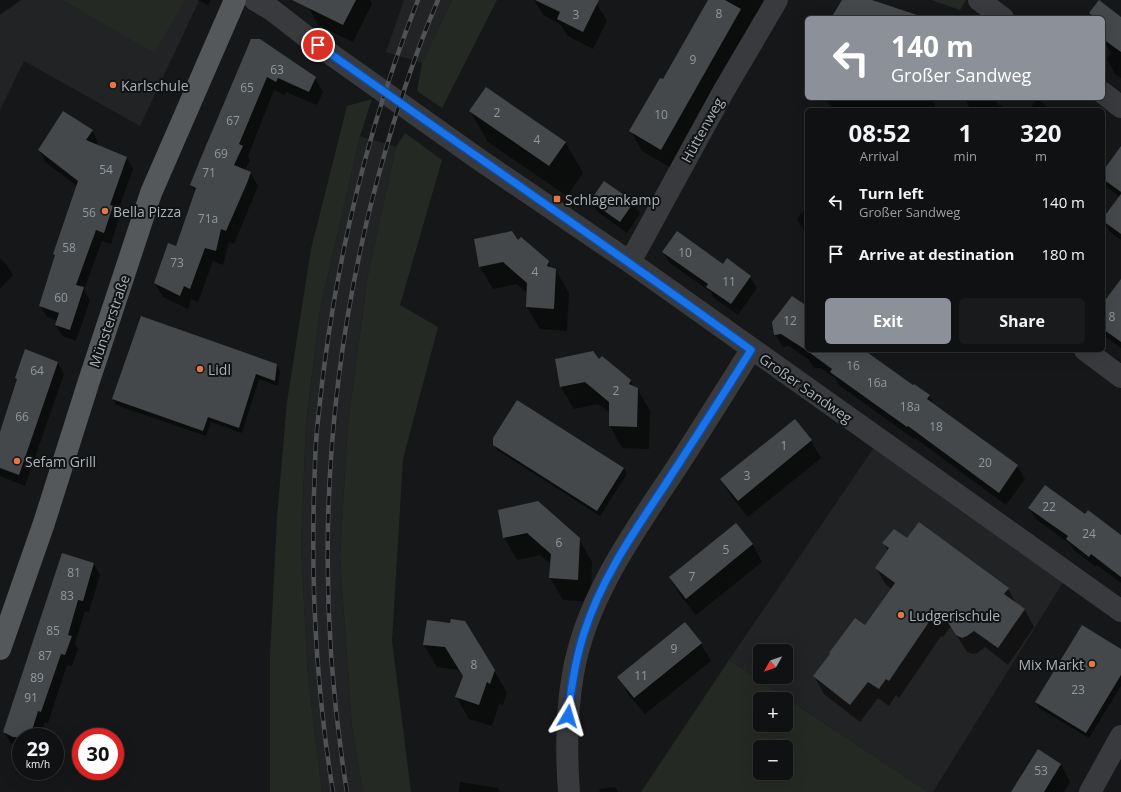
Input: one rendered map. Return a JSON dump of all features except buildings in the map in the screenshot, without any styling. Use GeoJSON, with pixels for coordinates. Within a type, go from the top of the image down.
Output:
{"type":"FeatureCollection","features":[{"type":"Feature","properties":{"kind":"main road","name":"Münsterstraße"},"geometry":{"type":"LineString","coordinates":[[0,649],[44,523],[151,192],[235,0]]}},
{"type":"Feature","properties":{"kind":"street","name":"Großer Sandweg"},"geometry":{"type":"LineString","coordinates":[[255,0],[272,10],[308,38],[477,158],[630,262],[751,350],[1121,611]]}},
{"type":"Feature","properties":{"kind":"street","name":"Hüttenweg"},"geometry":{"type":"LineString","coordinates":[[630,262],[723,92],[777,0]]}},
{"type":"Feature","properties":{"kind":"street"},"geometry":{"type":"LineString","coordinates":[[979,0],[1000,16]]}},
{"type":"Feature","properties":{"kind":"street"},"geometry":{"type":"LineString","coordinates":[[1105,94],[1121,106]]}},
{"type":"Feature","properties":{"kind":"street"},"geometry":{"type":"LineString","coordinates":[[569,792],[567,755],[568,716],[573,673],[584,632],[592,612],[620,552],[751,350]]}},
{"type":"Feature","properties":{"kind":"street"},"geometry":{"type":"LineString","coordinates":[[1088,352],[1121,377]]}},
{"type":"Feature","properties":{"kind":"street"},"geometry":{"type":"LineString","coordinates":[[1090,792],[1121,736]]}},
{"type":"Feature","properties":{"kind":"shaded area","name":"Karlschule"},"geometry":{"type":"Polygon","coordinates":[[[0,0],[199,1],[140,126],[24,61],[0,110],[0,0]]]}},
{"type":"Feature","properties":{"kind":"shaded area"},"geometry":{"type":"Polygon","coordinates":[[[63,0],[185,0],[154,53],[63,0]]]}},
{"type":"Feature","properties":{"kind":"shaded area"},"geometry":{"type":"Polygon","coordinates":[[[404,0],[452,0],[422,63],[386,52],[404,0]]]}},
{"type":"Feature","properties":{"kind":"shaded area"},"geometry":{"type":"Polygon","coordinates":[[[452,0],[497,0],[442,108],[417,91],[422,63],[452,0]]]}},
{"type":"Feature","properties":{"kind":"shaded area"},"geometry":{"type":"Polygon","coordinates":[[[931,0],[966,0],[960,10],[931,0]]]}},
{"type":"Feature","properties":{"kind":"shaded area"},"geometry":{"type":"Polygon","coordinates":[[[372,99],[360,136],[320,309],[306,423],[301,548],[308,678],[322,792],[270,792],[270,657],[277,517],[287,402],[311,249],[347,106],[372,99]]]}},
{"type":"Feature","properties":{"kind":"shaded area"},"geometry":{"type":"Polygon","coordinates":[[[405,133],[442,160],[400,305],[438,327],[403,459],[392,641],[411,792],[363,792],[352,726],[340,558],[348,424],[368,275],[396,147],[405,133]]]}},
{"type":"Feature","properties":{"kind":"shaded area"},"geometry":{"type":"Polygon","coordinates":[[[360,136],[396,147],[368,275],[348,424],[340,558],[352,726],[363,792],[322,792],[308,678],[301,548],[306,423],[320,309],[360,136]]]}},
{"type":"Feature","properties":{"kind":"shaded area","name":"Ludgerischule"},"geometry":{"type":"Polygon","coordinates":[[[875,446],[1065,579],[933,792],[928,792],[793,702],[793,692],[777,692],[765,684],[793,684],[793,644],[753,644],[753,676],[729,660],[875,446]]]}},
{"type":"Feature","properties":{"kind":"shaded area"},"geometry":{"type":"Polygon","coordinates":[[[729,660],[753,676],[753,684],[765,684],[777,692],[753,692],[753,732],[793,732],[793,702],[928,792],[641,792],[729,660]]]}},
{"type":"Feature","properties":{"kind":"railway"},"geometry":{"type":"LineString","coordinates":[[333,792],[327,755],[319,680],[314,605],[313,530],[317,429],[332,313],[353,207],[382,102],[418,0]]}},
{"type":"Feature","properties":{"kind":"railway"},"geometry":{"type":"LineString","coordinates":[[347,792],[337,719],[330,645],[328,572],[329,498],[334,425],[342,353],[354,280],[370,208],[384,155],[408,77],[438,0]]}},
{"type":"Feature","properties":{"kind":"place","name":"Karlschule"},"geometry":{"type":"Point","coordinates":[113,85]}},
{"type":"Feature","properties":{"kind":"place","name":"Schlagenkamp"},"geometry":{"type":"Point","coordinates":[557,199]}},
{"type":"Feature","properties":{"kind":"place","name":"Bella Pizza"},"geometry":{"type":"Point","coordinates":[105,211]}},
{"type":"Feature","properties":{"kind":"place","name":"Lidl"},"geometry":{"type":"Point","coordinates":[200,369]}},
{"type":"Feature","properties":{"kind":"place","name":"Sefam Grill"},"geometry":{"type":"Point","coordinates":[17,461]}},
{"type":"Feature","properties":{"kind":"place","name":"Ludgerischule"},"geometry":{"type":"Point","coordinates":[901,615]}},
{"type":"Feature","properties":{"kind":"place","name":"Mix Markt"},"geometry":{"type":"Point","coordinates":[1092,664]}},
{"type":"Feature","properties":{"kind":"route"},"geometry":{"type":"LineString","coordinates":[[318,45],[477,158],[630,262],[751,350],[620,552],[601,591],[584,632],[573,673],[568,716]]}}]}
